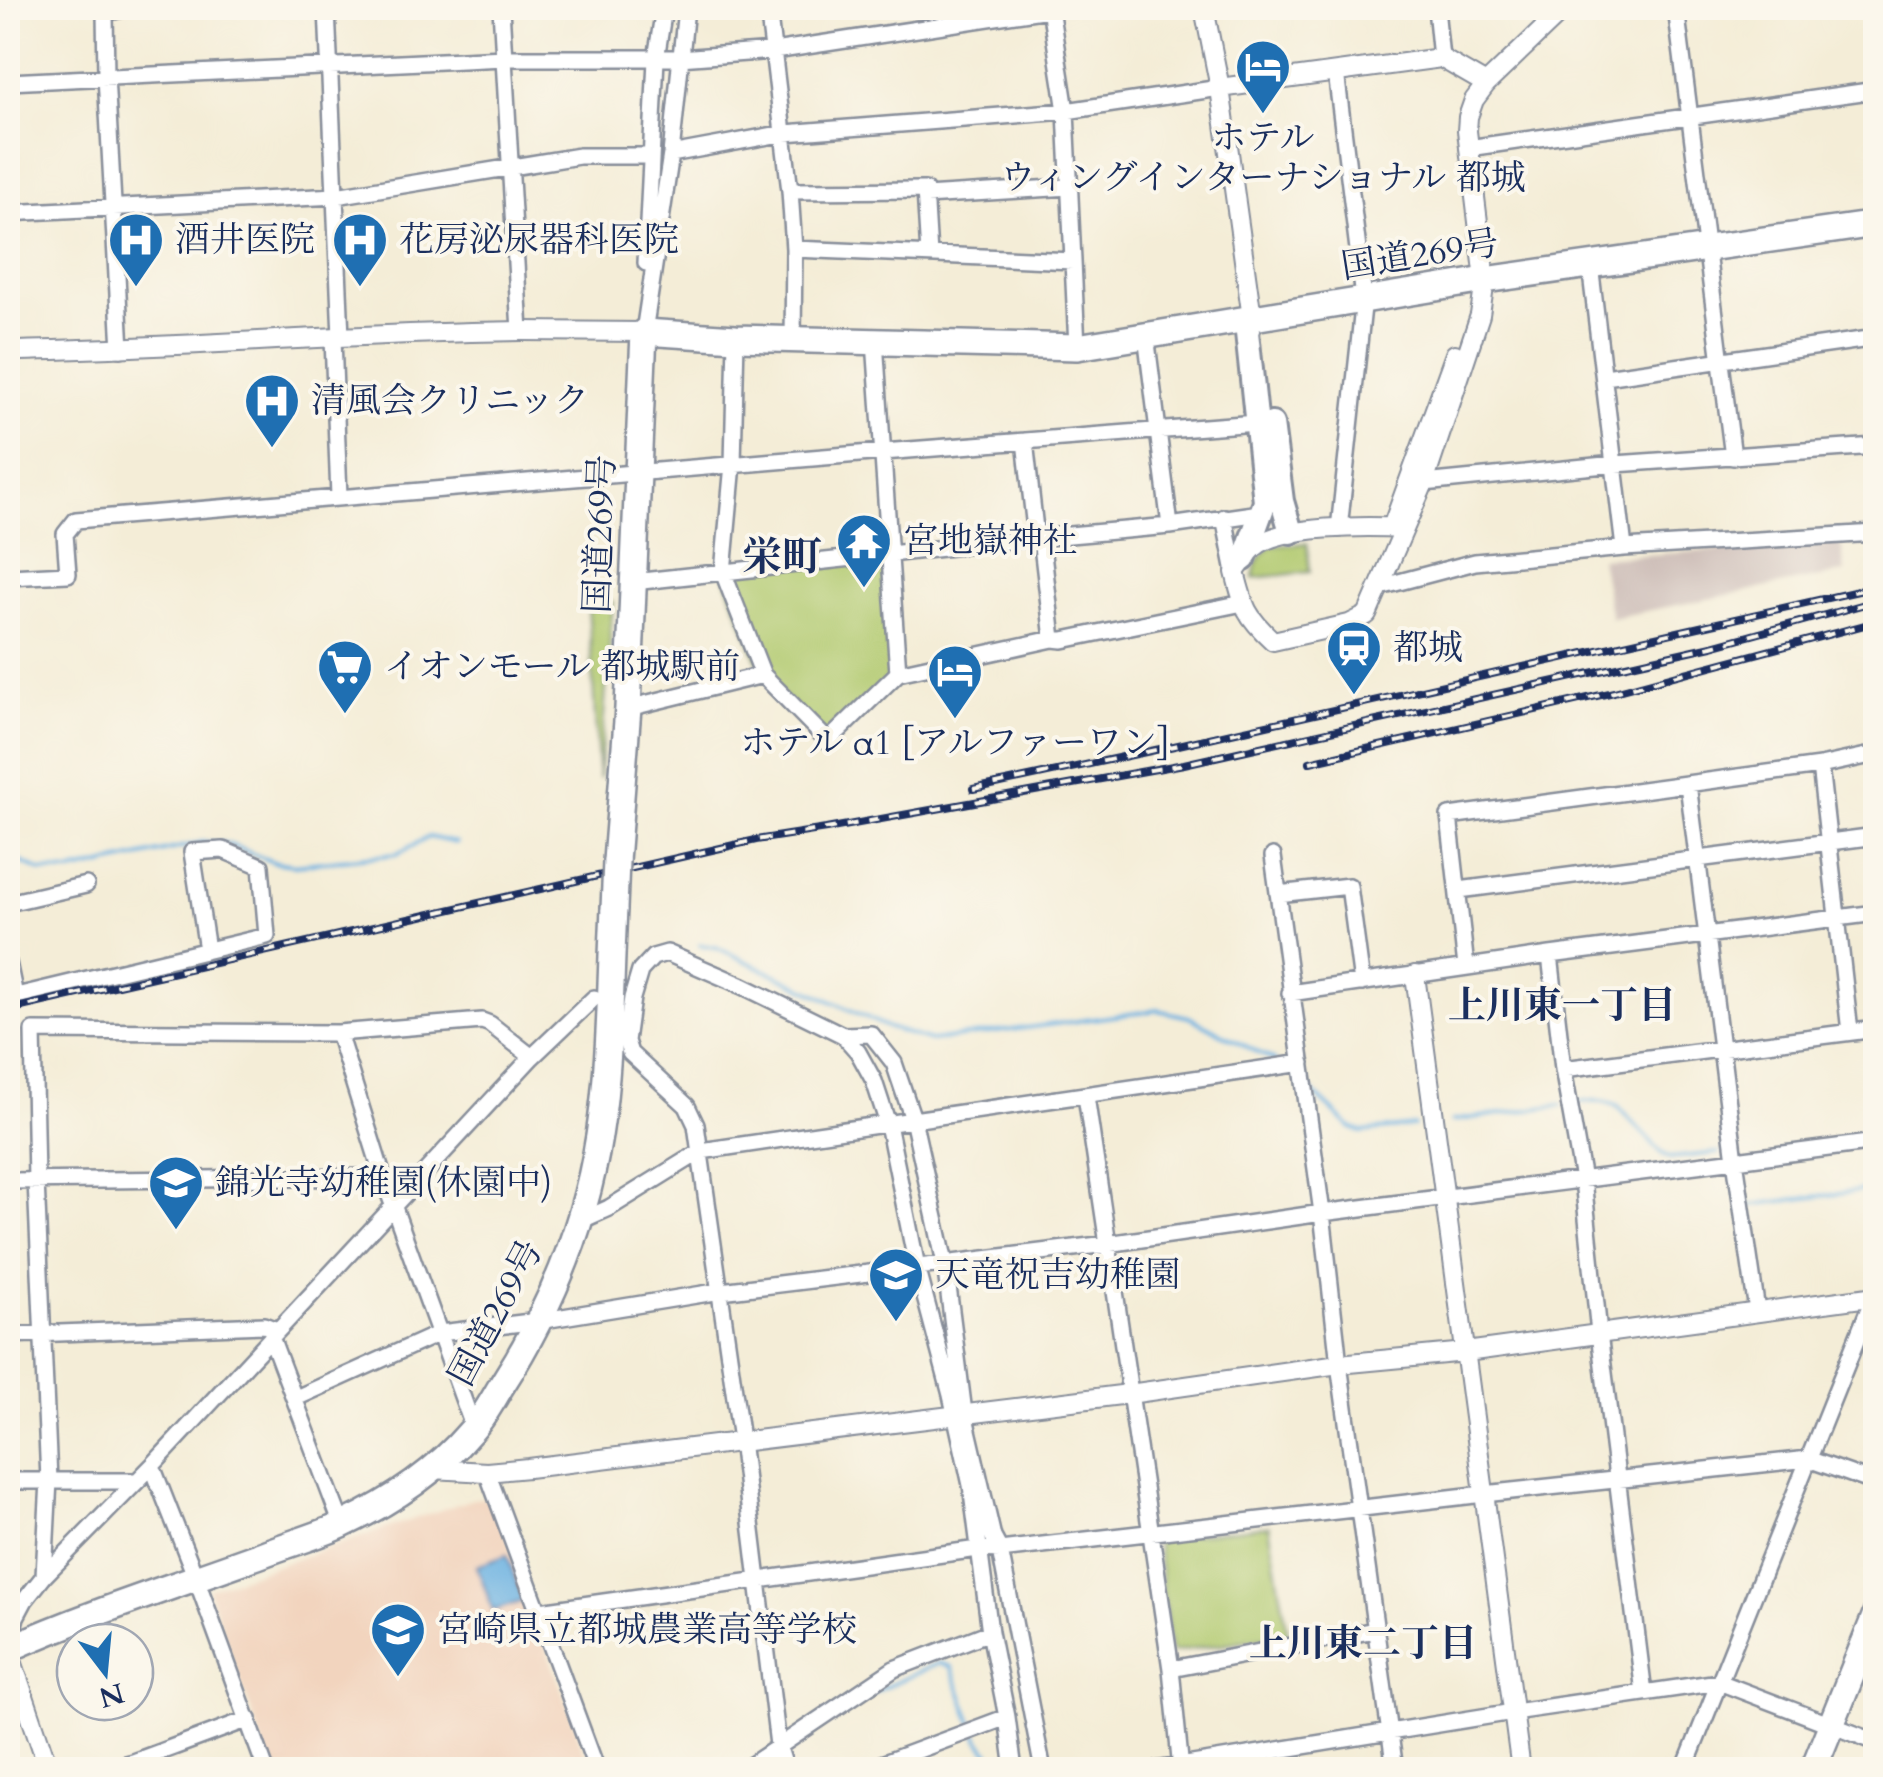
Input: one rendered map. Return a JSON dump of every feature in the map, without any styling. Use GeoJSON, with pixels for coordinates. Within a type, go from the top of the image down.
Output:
{"type":"FeatureCollection","features":[{"type":"Feature","properties":{"kind":"highway","name":"国道269号"},"geometry":{"type":"LineString","coordinates":[[8,1649],[90,1615],[342,1525],[395,1496],[432,1469],[474,1429],[538,1322],[580,1221],[599,1136],[628,708],[644,332],[736,338],[1077,346],[1364,298],[1876,224]]}},
{"type":"Feature","properties":{"kind":"highway"},"geometry":{"type":"LineString","coordinates":[[1828,1770],[1838,1727],[1876,1614]]}},
{"type":"Feature","properties":{"kind":"highway"},"geometry":{"type":"LineString","coordinates":[[1812,1770],[1876,1649]]}},
{"type":"Feature","properties":{"kind":"main road"},"geometry":{"type":"LineString","coordinates":[[1240,566],[1265,502],[1246,332],[1252,318]]}},
{"type":"Feature","properties":{"kind":"main road"},"geometry":{"type":"LineString","coordinates":[[1252,318],[1259,330],[1282,501],[1291,532]]}},
{"type":"Feature","properties":{"kind":"street"},"geometry":{"type":"LineString","coordinates":[[122,349],[105,14],[127,8]]}},
{"type":"Feature","properties":{"kind":"street"},"geometry":{"type":"LineString","coordinates":[[327,8],[336,196],[339,497]]}},
{"type":"Feature","properties":{"kind":"street"},"geometry":{"type":"LineString","coordinates":[[500,8],[520,331]]}},
{"type":"Feature","properties":{"kind":"street"},"geometry":{"type":"LineString","coordinates":[[644,332],[650,156],[656,59],[664,8]]}},
{"type":"Feature","properties":{"kind":"street"},"geometry":{"type":"LineString","coordinates":[[644,332],[671,154],[686,8]]}},
{"type":"Feature","properties":{"kind":"street"},"geometry":{"type":"LineString","coordinates":[[768,8],[790,191],[793,338]]}},
{"type":"Feature","properties":{"kind":"street"},"geometry":{"type":"LineString","coordinates":[[8,82],[504,58],[679,58],[774,50],[1052,8],[1066,111],[1077,346]]}},
{"type":"Feature","properties":{"kind":"street"},"geometry":{"type":"LineString","coordinates":[[1204,8],[1220,88],[1252,318]]}},
{"type":"Feature","properties":{"kind":"street"},"geometry":{"type":"LineString","coordinates":[[1436,8],[1441,58]]}},
{"type":"Feature","properties":{"kind":"street"},"geometry":{"type":"LineString","coordinates":[[1398,528],[1424,483],[1480,315],[1484,280],[1468,148],[1468,117],[1486,84],[1565,8]]}},
{"type":"Feature","properties":{"kind":"street"},"geometry":{"type":"LineString","coordinates":[[1676,8],[1733,457]]}},
{"type":"Feature","properties":{"kind":"street"},"geometry":{"type":"LineString","coordinates":[[1874,8],[1876,24]]}},
{"type":"Feature","properties":{"kind":"street"},"geometry":{"type":"LineString","coordinates":[[671,154],[784,133],[1066,111],[1441,58],[1486,84]]}},
{"type":"Feature","properties":{"kind":"street"},"geometry":{"type":"LineString","coordinates":[[1336,72],[1364,298],[1338,530]]}},
{"type":"Feature","properties":{"kind":"street"},"geometry":{"type":"LineString","coordinates":[[1468,148],[1876,90]]}},
{"type":"Feature","properties":{"kind":"street"},"geometry":{"type":"LineString","coordinates":[[8,213],[336,196],[579,156],[650,156]]}},
{"type":"Feature","properties":{"kind":"street"},"geometry":{"type":"LineString","coordinates":[[925,196],[1070,187]]}},
{"type":"Feature","properties":{"kind":"street"},"geometry":{"type":"LineString","coordinates":[[790,191],[924,190],[929,255]]}},
{"type":"Feature","properties":{"kind":"street"},"geometry":{"type":"LineString","coordinates":[[794,248],[1073,261]]}},
{"type":"Feature","properties":{"kind":"street"},"geometry":{"type":"LineString","coordinates":[[1590,266],[1624,548]]}},
{"type":"Feature","properties":{"kind":"street"},"geometry":{"type":"LineString","coordinates":[[1224,518],[1240,566],[1243,603],[1254,623],[1274,640],[1348,624],[1367,615],[1380,587],[1469,314],[1484,280]]}},
{"type":"Feature","properties":{"kind":"street"},"geometry":{"type":"LineString","coordinates":[[8,351],[520,331],[644,332]]}},
{"type":"Feature","properties":{"kind":"street"},"geometry":{"type":"LineString","coordinates":[[1146,335],[1170,526]]}},
{"type":"Feature","properties":{"kind":"street"},"geometry":{"type":"LineString","coordinates":[[736,338],[733,464],[723,572],[764,676],[828,741],[898,673],[1243,603]]}},
{"type":"Feature","properties":{"kind":"street"},"geometry":{"type":"LineString","coordinates":[[1605,377],[1876,338]]}},
{"type":"Feature","properties":{"kind":"street"},"geometry":{"type":"LineString","coordinates":[[875,341],[898,673]]}},
{"type":"Feature","properties":{"kind":"street"},"geometry":{"type":"LineString","coordinates":[[8,577],[68,574],[65,534],[76,520],[1256,423]]}},
{"type":"Feature","properties":{"kind":"street"},"geometry":{"type":"LineString","coordinates":[[1025,441],[1053,639]]}},
{"type":"Feature","properties":{"kind":"street"},"geometry":{"type":"LineString","coordinates":[[1424,483],[1615,464],[1876,446]]}},
{"type":"Feature","properties":{"kind":"street"},"geometry":{"type":"LineString","coordinates":[[633,582],[1170,526],[1260,513]]}},
{"type":"Feature","properties":{"kind":"street"},"geometry":{"type":"LineString","coordinates":[[1240,566],[1257,544],[1291,532],[1398,528]]}},
{"type":"Feature","properties":{"kind":"street"},"geometry":{"type":"LineString","coordinates":[[1380,587],[1476,562],[1624,548],[1876,533]]}},
{"type":"Feature","properties":{"kind":"street"},"geometry":{"type":"LineString","coordinates":[[628,708],[764,676]]}},
{"type":"Feature","properties":{"kind":"street"},"geometry":{"type":"LineString","coordinates":[[1466,967],[1450,816],[1820,766],[1876,754]]}},
{"type":"Feature","properties":{"kind":"street"},"geometry":{"type":"LineString","coordinates":[[1820,766],[1850,1032]]}},
{"type":"Feature","properties":{"kind":"street"},"geometry":{"type":"LineString","coordinates":[[1688,784],[1734,1160],[1757,1311]]}},
{"type":"Feature","properties":{"kind":"street"},"geometry":{"type":"LineString","coordinates":[[1459,890],[1876,836]]}},
{"type":"Feature","properties":{"kind":"street"},"geometry":{"type":"LineString","coordinates":[[8,962],[11,997],[268,936],[262,866],[224,850],[192,852],[207,950]]}},
{"type":"Feature","properties":{"kind":"street"},"geometry":{"type":"LineString","coordinates":[[1273,856],[1395,1770]]}},
{"type":"Feature","properties":{"kind":"street"},"geometry":{"type":"LineString","coordinates":[[8,903],[86,885]]}},
{"type":"Feature","properties":{"kind":"street"},"geometry":{"type":"LineString","coordinates":[[1278,894],[1349,886],[1362,983]]}},
{"type":"Feature","properties":{"kind":"street"},"geometry":{"type":"LineString","coordinates":[[1290,993],[1876,913]]}},
{"type":"Feature","properties":{"kind":"street"},"geometry":{"type":"LineString","coordinates":[[785,1768],[778,1745],[760,1582],[696,1125],[687,1106],[630,1053],[626,1041],[630,998],[640,971],[652,956],[667,953],[843,1036],[858,1052],[874,1081],[888,1124],[917,1267],[993,1538],[1000,1550],[1043,1770]]}},
{"type":"Feature","properties":{"kind":"street"},"geometry":{"type":"LineString","coordinates":[[1550,955],[1563,1068],[1583,1180],[1644,1693]]}},
{"type":"Feature","properties":{"kind":"street"},"geometry":{"type":"LineString","coordinates":[[1415,975],[1521,1770]]}},
{"type":"Feature","properties":{"kind":"street"},"geometry":{"type":"LineString","coordinates":[[50,1770],[8,1649],[21,1608],[44,1576],[152,1466],[393,1204],[532,1057],[594,998]]}},
{"type":"Feature","properties":{"kind":"street"},"geometry":{"type":"LineString","coordinates":[[44,1576],[49,1480],[34,1031],[338,1033],[482,1021],[532,1057]]}},
{"type":"Feature","properties":{"kind":"street"},"geometry":{"type":"LineString","coordinates":[[1563,1068],[1876,1029]]}},
{"type":"Feature","properties":{"kind":"street"},"geometry":{"type":"LineString","coordinates":[[338,1033],[383,1176],[474,1429]]}},
{"type":"Feature","properties":{"kind":"street"},"geometry":{"type":"LineString","coordinates":[[843,1036],[871,1034],[880,1043],[900,1076],[912,1120],[945,1263],[978,1549],[1014,1770]]}},
{"type":"Feature","properties":{"kind":"street"},"geometry":{"type":"LineString","coordinates":[[580,1221],[609,1208],[701,1151],[1302,1063]]}},
{"type":"Feature","properties":{"kind":"street"},"geometry":{"type":"LineString","coordinates":[[1086,1096],[1171,1669],[1180,1768]]}},
{"type":"Feature","properties":{"kind":"street"},"geometry":{"type":"LineString","coordinates":[[296,1398],[440,1333],[538,1322],[721,1290],[1106,1244],[1876,1142]]}},
{"type":"Feature","properties":{"kind":"street"},"geometry":{"type":"LineString","coordinates":[[8,1181],[383,1176]]}},
{"type":"Feature","properties":{"kind":"street"},"geometry":{"type":"LineString","coordinates":[[432,1469],[487,1472],[1129,1394],[1339,1364],[1466,1352],[1875,1294]]}},
{"type":"Feature","properties":{"kind":"street"},"geometry":{"type":"LineString","coordinates":[[1684,1770],[1875,1294]]}},
{"type":"Feature","properties":{"kind":"street"},"geometry":{"type":"LineString","coordinates":[[8,1335],[264,1326],[274,1334],[342,1525]]}},
{"type":"Feature","properties":{"kind":"street"},"geometry":{"type":"LineString","coordinates":[[540,1611],[978,1549],[1000,1550],[1808,1458],[1876,1483]]}},
{"type":"Feature","properties":{"kind":"street"},"geometry":{"type":"LineString","coordinates":[[152,1466],[266,1770]]}},
{"type":"Feature","properties":{"kind":"street"},"geometry":{"type":"LineString","coordinates":[[487,1472],[597,1770]]}},
{"type":"Feature","properties":{"kind":"street"},"geometry":{"type":"LineString","coordinates":[[8,1481],[136,1481]]}},
{"type":"Feature","properties":{"kind":"street"},"geometry":{"type":"LineString","coordinates":[[1171,1669],[1376,1630]]}},
{"type":"Feature","properties":{"kind":"street"},"geometry":{"type":"LineString","coordinates":[[744,1770],[894,1669],[990,1632]]}},
{"type":"Feature","properties":{"kind":"street"},"geometry":{"type":"LineString","coordinates":[[1156,1770],[1719,1682],[1876,1742]]}},
{"type":"Feature","properties":{"kind":"street"},"geometry":{"type":"LineString","coordinates":[[865,1770],[1007,1717]]}},
{"type":"Feature","properties":{"kind":"street"},"geometry":{"type":"LineString","coordinates":[[102,1770],[134,1766],[249,1719]]}},
{"type":"Feature","properties":{"kind":"shaded area"},"geometry":{"type":"Polygon","coordinates":[[[1841,542],[1845,572],[1611,618],[1600,558],[1841,542]]]}},
{"type":"Feature","properties":{"kind":"shaded area","name":"宮崎県立都城農業高等学校"},"geometry":{"type":"Polygon","coordinates":[[[485,1498],[495,1506],[590,1769],[272,1769],[208,1589],[485,1498]]]}},
{"type":"Feature","properties":{"kind":"green space"},"geometry":{"type":"Polygon","coordinates":[[[1307,543],[1310,572],[1253,578],[1256,563],[1270,546],[1307,543]]]}},
{"type":"Feature","properties":{"kind":"green space"},"geometry":{"type":"Polygon","coordinates":[[[890,554],[898,673],[828,741],[763,675],[723,572],[890,554]]]}},
{"type":"Feature","properties":{"kind":"green space"},"geometry":{"type":"Polygon","coordinates":[[[613,602],[599,779],[588,604],[613,602]]]}},
{"type":"Feature","properties":{"kind":"green space"},"geometry":{"type":"Polygon","coordinates":[[[1269,1526],[1288,1634],[1171,1652],[1156,1539],[1269,1526]]]}},
{"type":"Feature","properties":{"kind":"water"},"geometry":{"type":"Polygon","coordinates":[[[507,1555],[523,1601],[493,1611],[477,1566],[507,1555]]]}},
{"type":"Feature","properties":{"kind":"waterway"},"geometry":{"type":"LineString","coordinates":[[8,856],[41,871],[71,872],[204,842],[228,844],[273,862],[295,865],[397,854],[429,837],[456,843]]}},
{"type":"Feature","properties":{"kind":"waterway"},"geometry":{"type":"LineString","coordinates":[[700,945],[716,947],[889,1028],[931,1041],[1158,1010],[1189,1017],[1275,1061]]}},
{"type":"Feature","properties":{"kind":"waterway"},"geometry":{"type":"LineString","coordinates":[[1312,1091],[1351,1128],[1362,1132],[1414,1126]]}},
{"type":"Feature","properties":{"kind":"waterway"},"geometry":{"type":"LineString","coordinates":[[1577,1102],[1603,1101],[1618,1107],[1670,1158],[1718,1153]]}},
{"type":"Feature","properties":{"kind":"waterway"},"geometry":{"type":"LineString","coordinates":[[1452,1121],[1561,1105]]}},
{"type":"Feature","properties":{"kind":"waterway"},"geometry":{"type":"LineString","coordinates":[[1750,1205],[1876,1189]]}},
{"type":"Feature","properties":{"kind":"waterway"},"geometry":{"type":"LineString","coordinates":[[870,1694],[939,1663],[951,1667],[973,1725]]}},
{"type":"Feature","properties":{"kind":"waterway"},"geometry":{"type":"LineString","coordinates":[[976,1734],[1000,1770]]}},
{"type":"Feature","properties":{"kind":"waterway"},"geometry":{"type":"LineString","coordinates":[[784,1755],[804,1739]]}},
{"type":"Feature","properties":{"kind":"waterway"},"geometry":{"type":"LineString","coordinates":[[764,1770],[777,1761]]}},
{"type":"Feature","properties":{"kind":"railway"},"geometry":{"type":"LineString","coordinates":[[973,789],[1876,587]]}},
{"type":"Feature","properties":{"kind":"railway"},"geometry":{"type":"LineString","coordinates":[[8,1010],[756,840],[1184,764],[1712,646],[1876,601]]}},
{"type":"Feature","properties":{"kind":"railway"},"geometry":{"type":"LineString","coordinates":[[1310,762],[1614,692],[1876,622]]}},
{"type":"Feature","properties":{"kind":"place","name":"ホテル ウィングインターナショナル 都城"},"geometry":{"type":"Point","coordinates":[1263,116]}},
{"type":"Feature","properties":{"kind":"place","name":"酒井医院"},"geometry":{"type":"Point","coordinates":[136,289]}},
{"type":"Feature","properties":{"kind":"place","name":"花房泌尿器科医院"},"geometry":{"type":"Point","coordinates":[360,289]}},
{"type":"Feature","properties":{"kind":"place","name":"清風会クリニック"},"geometry":{"type":"Point","coordinates":[272,450]}},
{"type":"Feature","properties":{"kind":"place","name":"宮地嶽神社"},"geometry":{"type":"Point","coordinates":[864,590]}},
{"type":"Feature","properties":{"kind":"place","name":"都城"},"geometry":{"type":"Point","coordinates":[1354,697]}},
{"type":"Feature","properties":{"kind":"place","name":"イオンモール 都城駅前"},"geometry":{"type":"Point","coordinates":[345,716]}},
{"type":"Feature","properties":{"kind":"place","name":"ホテル α1 [アルファーワン]"},"geometry":{"type":"Point","coordinates":[955,721]}},
{"type":"Feature","properties":{"kind":"place","name":"錦光寺幼稚園(休園中)"},"geometry":{"type":"Point","coordinates":[176,1232]}},
{"type":"Feature","properties":{"kind":"place","name":"天竜祝吉幼稚園"},"geometry":{"type":"Point","coordinates":[896,1324]}},
{"type":"Feature","properties":{"kind":"place","name":"宮崎県立都城農業高等学校"},"geometry":{"type":"Point","coordinates":[398,1679]}},
{"type":"Feature","properties":{"kind":"district","name":"栄町"},"geometry":{"type":"Point","coordinates":[782,557]}},
{"type":"Feature","properties":{"kind":"district","name":"上川東一丁目"},"geometry":{"type":"Point","coordinates":[1562,1006]}},
{"type":"Feature","properties":{"kind":"district","name":"上川東二丁目"},"geometry":{"type":"Point","coordinates":[1363,1644]}}]}
